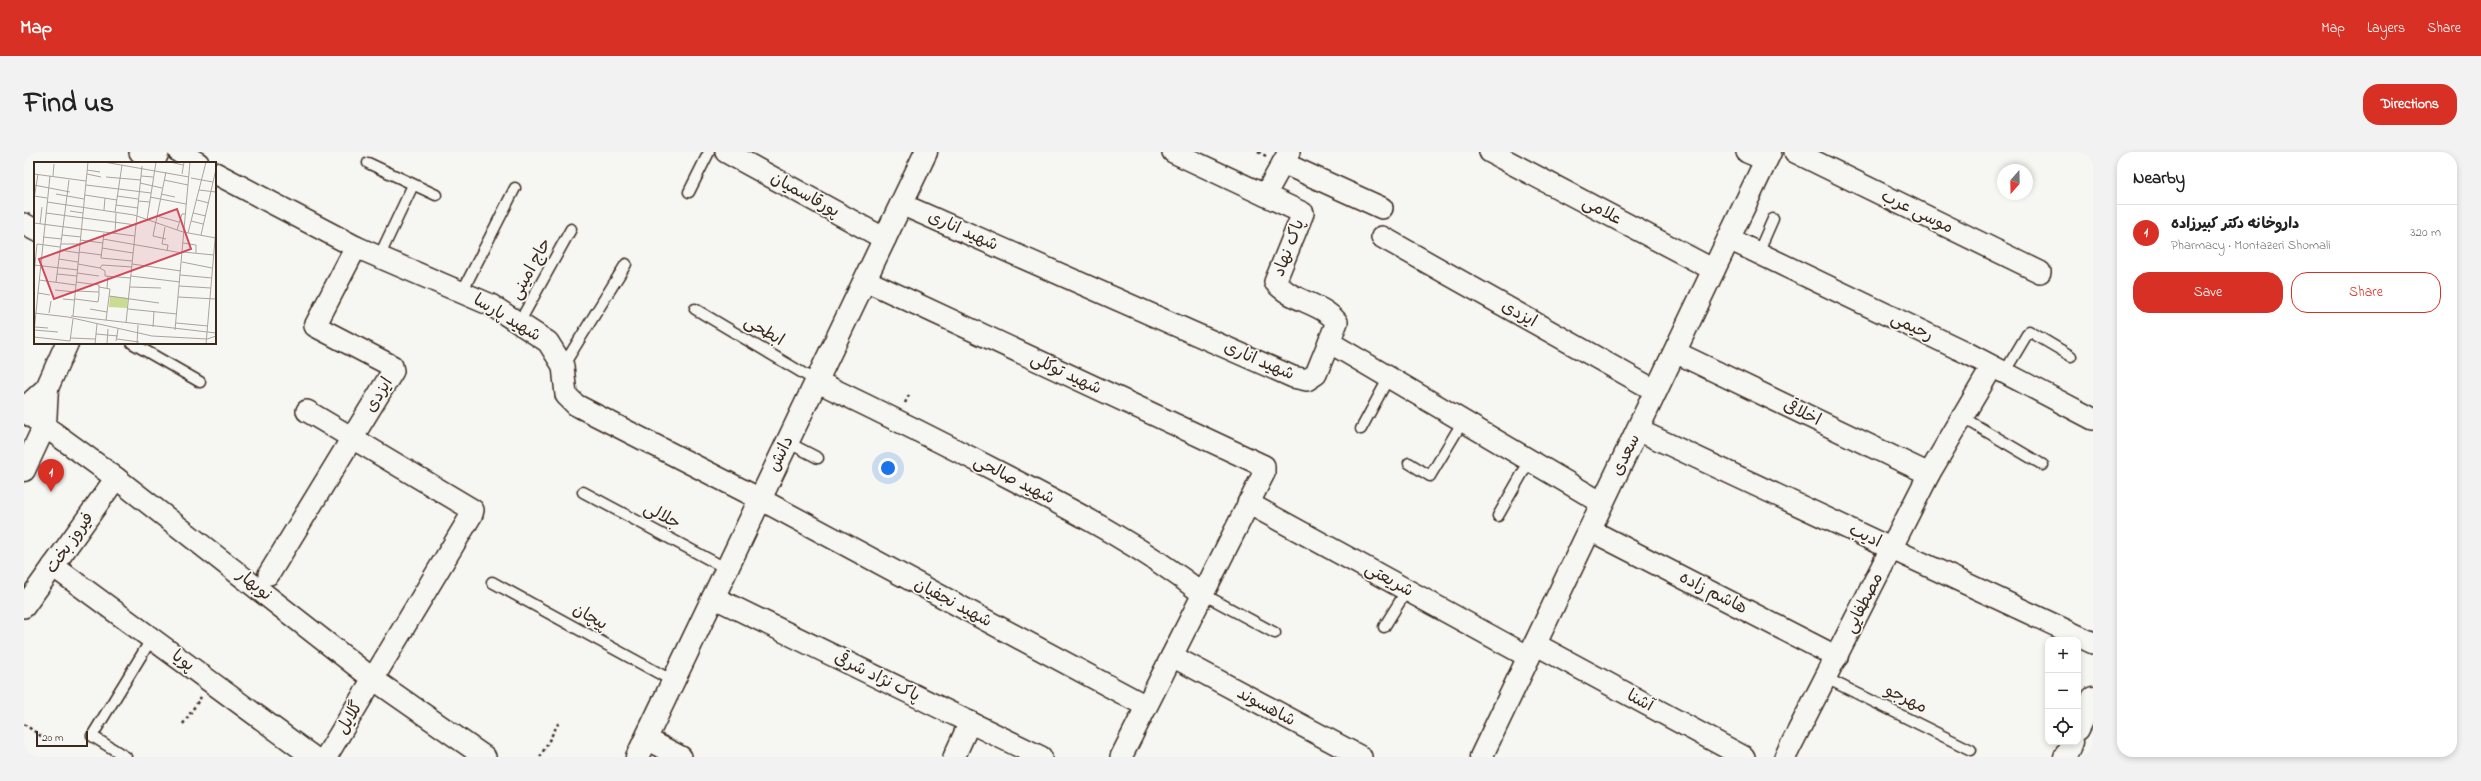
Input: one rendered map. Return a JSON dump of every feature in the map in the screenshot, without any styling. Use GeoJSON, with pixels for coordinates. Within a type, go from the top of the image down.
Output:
{"type":"FeatureCollection","features":[{"type":"Feature","properties":{"kind":"street"},"geometry":{"type":"LineString","coordinates":[[179,152],[196,162]]}},
{"type":"Feature","properties":{"kind":"street","name":"پورقاسمیان"},"geometry":{"type":"LineString","coordinates":[[726,152],[885,238]]}},
{"type":"Feature","properties":{"kind":"street","name":"دانش"},"geometry":{"type":"LineString","coordinates":[[641,748],[926,152]]}},
{"type":"Feature","properties":{"kind":"street","name":"پاک نهاد"},"geometry":{"type":"LineString","coordinates":[[1173,152],[1303,213],[1275,282],[1283,292],[1330,313],[1336,322],[1328,342]]}},
{"type":"Feature","properties":{"kind":"street","name":"علامی"},"geometry":{"type":"LineString","coordinates":[[1490,152],[1714,270]]}},
{"type":"Feature","properties":{"kind":"street","name":"موسی عرب"},"geometry":{"type":"LineString","coordinates":[[1795,152],[2040,272]]}},
{"type":"Feature","properties":{"kind":"street","name":"سعدی"},"geometry":{"type":"LineString","coordinates":[[1481,757],[1729,239],[1761,155]]}},
{"type":"Feature","properties":{"kind":"street"},"geometry":{"type":"LineString","coordinates":[[1265,195],[1286,158],[1382,208]]}},
{"type":"Feature","properties":{"kind":"street","name":"شهید پارسا"},"geometry":{"type":"LineString","coordinates":[[216,174],[356,247],[491,305],[548,342],[563,366],[566,395],[576,405],[760,499]]}},
{"type":"Feature","properties":{"kind":"street","name":"شهید اناری"},"geometry":{"type":"LineString","coordinates":[[901,204],[1293,377],[1307,380],[1316,374],[1328,342]]}},
{"type":"Feature","properties":{"kind":"street"},"geometry":{"type":"LineString","coordinates":[[24,224],[34,229]]}},
{"type":"Feature","properties":{"kind":"street","name":"ایزدی"},"geometry":{"type":"LineString","coordinates":[[1382,237],[1656,391]]}},
{"type":"Feature","properties":{"kind":"street","name":"رحیمی"},"geometry":{"type":"LineString","coordinates":[[1729,239],[1998,370],[2093,419]]}},
{"type":"Feature","properties":{"kind":"street","name":"ایزدی"},"geometry":{"type":"LineString","coordinates":[[269,574],[394,368],[315,326],[356,247]]}},
{"type":"Feature","properties":{"kind":"street","name":"شهید توکلی"},"geometry":{"type":"LineString","coordinates":[[865,280],[1264,466],[1265,469],[1248,503]]}},
{"type":"Feature","properties":{"kind":"street"},"geometry":{"type":"LineString","coordinates":[[1328,342],[1602,503]]}},
{"type":"Feature","properties":{"kind":"street"},"geometry":{"type":"LineString","coordinates":[[24,470],[45,425],[47,388],[67,344]]}},
{"type":"Feature","properties":{"kind":"street","name":"اخلاقی"},"geometry":{"type":"LineString","coordinates":[[1675,352],[1929,474]]}},
{"type":"Feature","properties":{"kind":"street","name":"مصطفایی"},"geometry":{"type":"LineString","coordinates":[[1785,757],[1929,474],[1962,417],[1998,370]]}},
{"type":"Feature","properties":{"kind":"street","name":"شهید صالحی"},"geometry":{"type":"LineString","coordinates":[[816,382],[926,434],[1088,518],[1164,563],[1203,594]]}},
{"type":"Feature","properties":{"kind":"street"},"geometry":{"type":"LineString","coordinates":[[24,410],[47,388]]}},
{"type":"Feature","properties":{"kind":"street","name":"نوبهار"},"geometry":{"type":"LineString","coordinates":[[24,410],[116,478],[373,679],[477,754]]}},
{"type":"Feature","properties":{"kind":"street"},"geometry":{"type":"LineString","coordinates":[[307,411],[351,439]]}},
{"type":"Feature","properties":{"kind":"street","name":"ادیب"},"geometry":{"type":"LineString","coordinates":[[1638,430],[2093,643]]}},
{"type":"Feature","properties":{"kind":"street","name":"گلایل"},"geometry":{"type":"LineString","coordinates":[[326,757],[473,510],[351,439]]}},
{"type":"Feature","properties":{"kind":"street","name":"فیروز بخت"},"geometry":{"type":"LineString","coordinates":[[24,607],[116,478]]}},
{"type":"Feature","properties":{"kind":"street","name":"شهید نجفیان"},"geometry":{"type":"LineString","coordinates":[[760,499],[1146,706]]}},
{"type":"Feature","properties":{"kind":"street"},"geometry":{"type":"LineString","coordinates":[[1121,757],[1248,503]]}},
{"type":"Feature","properties":{"kind":"street","name":"شریعتی"},"geometry":{"type":"LineString","coordinates":[[1248,503],[1407,590],[1532,651]]}},
{"type":"Feature","properties":{"kind":"street","name":"هاشم زاده"},"geometry":{"type":"LineString","coordinates":[[1590,530],[1837,656]]}},
{"type":"Feature","properties":{"kind":"street","name":"پویا"},"geometry":{"type":"LineString","coordinates":[[54,566],[313,757]]}},
{"type":"Feature","properties":{"kind":"street","name":"پاک نژاد شرقی"},"geometry":{"type":"LineString","coordinates":[[713,597],[1041,757]]}},
{"type":"Feature","properties":{"kind":"street","name":"آشنا"},"geometry":{"type":"LineString","coordinates":[[1532,651],[1744,757]]}},
{"type":"Feature","properties":{"kind":"street","name":"شاهسوند"},"geometry":{"type":"LineString","coordinates":[[1172,656],[1361,757]]}},
{"type":"Feature","properties":{"kind":"street"},"geometry":{"type":"LineString","coordinates":[[2081,723],[2093,698]]}},
{"type":"Feature","properties":{"kind":"street"},"geometry":{"type":"LineString","coordinates":[[954,757],[970,722]]}},
{"type":"Feature","properties":{"kind":"street"},"geometry":{"type":"LineString","coordinates":[[2064,757],[2070,745]]}},
{"type":"Feature","properties":{"kind":"street"},"geometry":{"type":"LineString","coordinates":[[641,748],[681,757]]}},
{"type":"Feature","properties":{"kind":"lane"},"geometry":{"type":"LineString","coordinates":[[689,192],[709,152]]}},
{"type":"Feature","properties":{"kind":"lane"},"geometry":{"type":"LineString","coordinates":[[368,163],[436,195]]}},
{"type":"Feature","properties":{"kind":"lane"},"geometry":{"type":"LineString","coordinates":[[379,257],[413,185]]}},
{"type":"Feature","properties":{"kind":"lane"},"geometry":{"type":"LineString","coordinates":[[462,292],[515,188]]}},
{"type":"Feature","properties":{"kind":"lane"},"geometry":{"type":"LineString","coordinates":[[1758,253],[1773,219]]}},
{"type":"Feature","properties":{"kind":"lane","name":"حاج امینی"},"geometry":{"type":"LineString","coordinates":[[519,324],[571,229]]}},
{"type":"Feature","properties":{"kind":"lane"},"geometry":{"type":"LineString","coordinates":[[563,366],[626,264]]}},
{"type":"Feature","properties":{"kind":"lane","name":"ابطحی"},"geometry":{"type":"LineString","coordinates":[[695,309],[816,382]]}},
{"type":"Feature","properties":{"kind":"lane"},"geometry":{"type":"LineString","coordinates":[[1998,370],[2029,331],[2071,356]]}},
{"type":"Feature","properties":{"kind":"lane"},"geometry":{"type":"LineString","coordinates":[[134,344],[200,382]]}},
{"type":"Feature","properties":{"kind":"lane"},"geometry":{"type":"LineString","coordinates":[[1361,429],[1389,377]]}},
{"type":"Feature","properties":{"kind":"lane"},"geometry":{"type":"LineString","coordinates":[[1962,417],[2043,465]]}},
{"type":"Feature","properties":{"kind":"lane"},"geometry":{"type":"LineString","coordinates":[[1409,463],[1430,476],[1464,421]]}},
{"type":"Feature","properties":{"kind":"lane"},"geometry":{"type":"LineString","coordinates":[[787,442],[818,458]]}},
{"type":"Feature","properties":{"kind":"lane"},"geometry":{"type":"LineString","coordinates":[[1498,516],[1530,460]]}},
{"type":"Feature","properties":{"kind":"lane","name":"جلالی"},"geometry":{"type":"LineString","coordinates":[[583,492],[726,569]]}},
{"type":"Feature","properties":{"kind":"lane","name":"پیچان"},"geometry":{"type":"LineString","coordinates":[[492,582],[673,681]]}},
{"type":"Feature","properties":{"kind":"lane"},"geometry":{"type":"LineString","coordinates":[[1384,627],[1407,590]]}},
{"type":"Feature","properties":{"kind":"lane"},"geometry":{"type":"LineString","coordinates":[[1203,594],[1275,633]]}},
{"type":"Feature","properties":{"kind":"lane"},"geometry":{"type":"LineString","coordinates":[[126,757],[92,736],[152,638]]}},
{"type":"Feature","properties":{"kind":"lane","name":"مهرجو"},"geometry":{"type":"LineString","coordinates":[[1826,678],[1971,750]]}},
{"type":"Feature","properties":{"kind":"path"},"geometry":{"type":"LineString","coordinates":[[184,724],[211,682]]}},
{"type":"Feature","properties":{"kind":"path"},"geometry":{"type":"LineString","coordinates":[[540,757],[559,722]]}},
{"type":"Feature","properties":{"kind":"path"},"geometry":{"type":"LineString","coordinates":[[24,724],[48,741]]}},
{"type":"Feature","properties":{"kind":"place","name":"داروخانه دکتر کبیرزاده"},"geometry":{"type":"Point","coordinates":[51,492]}}]}
